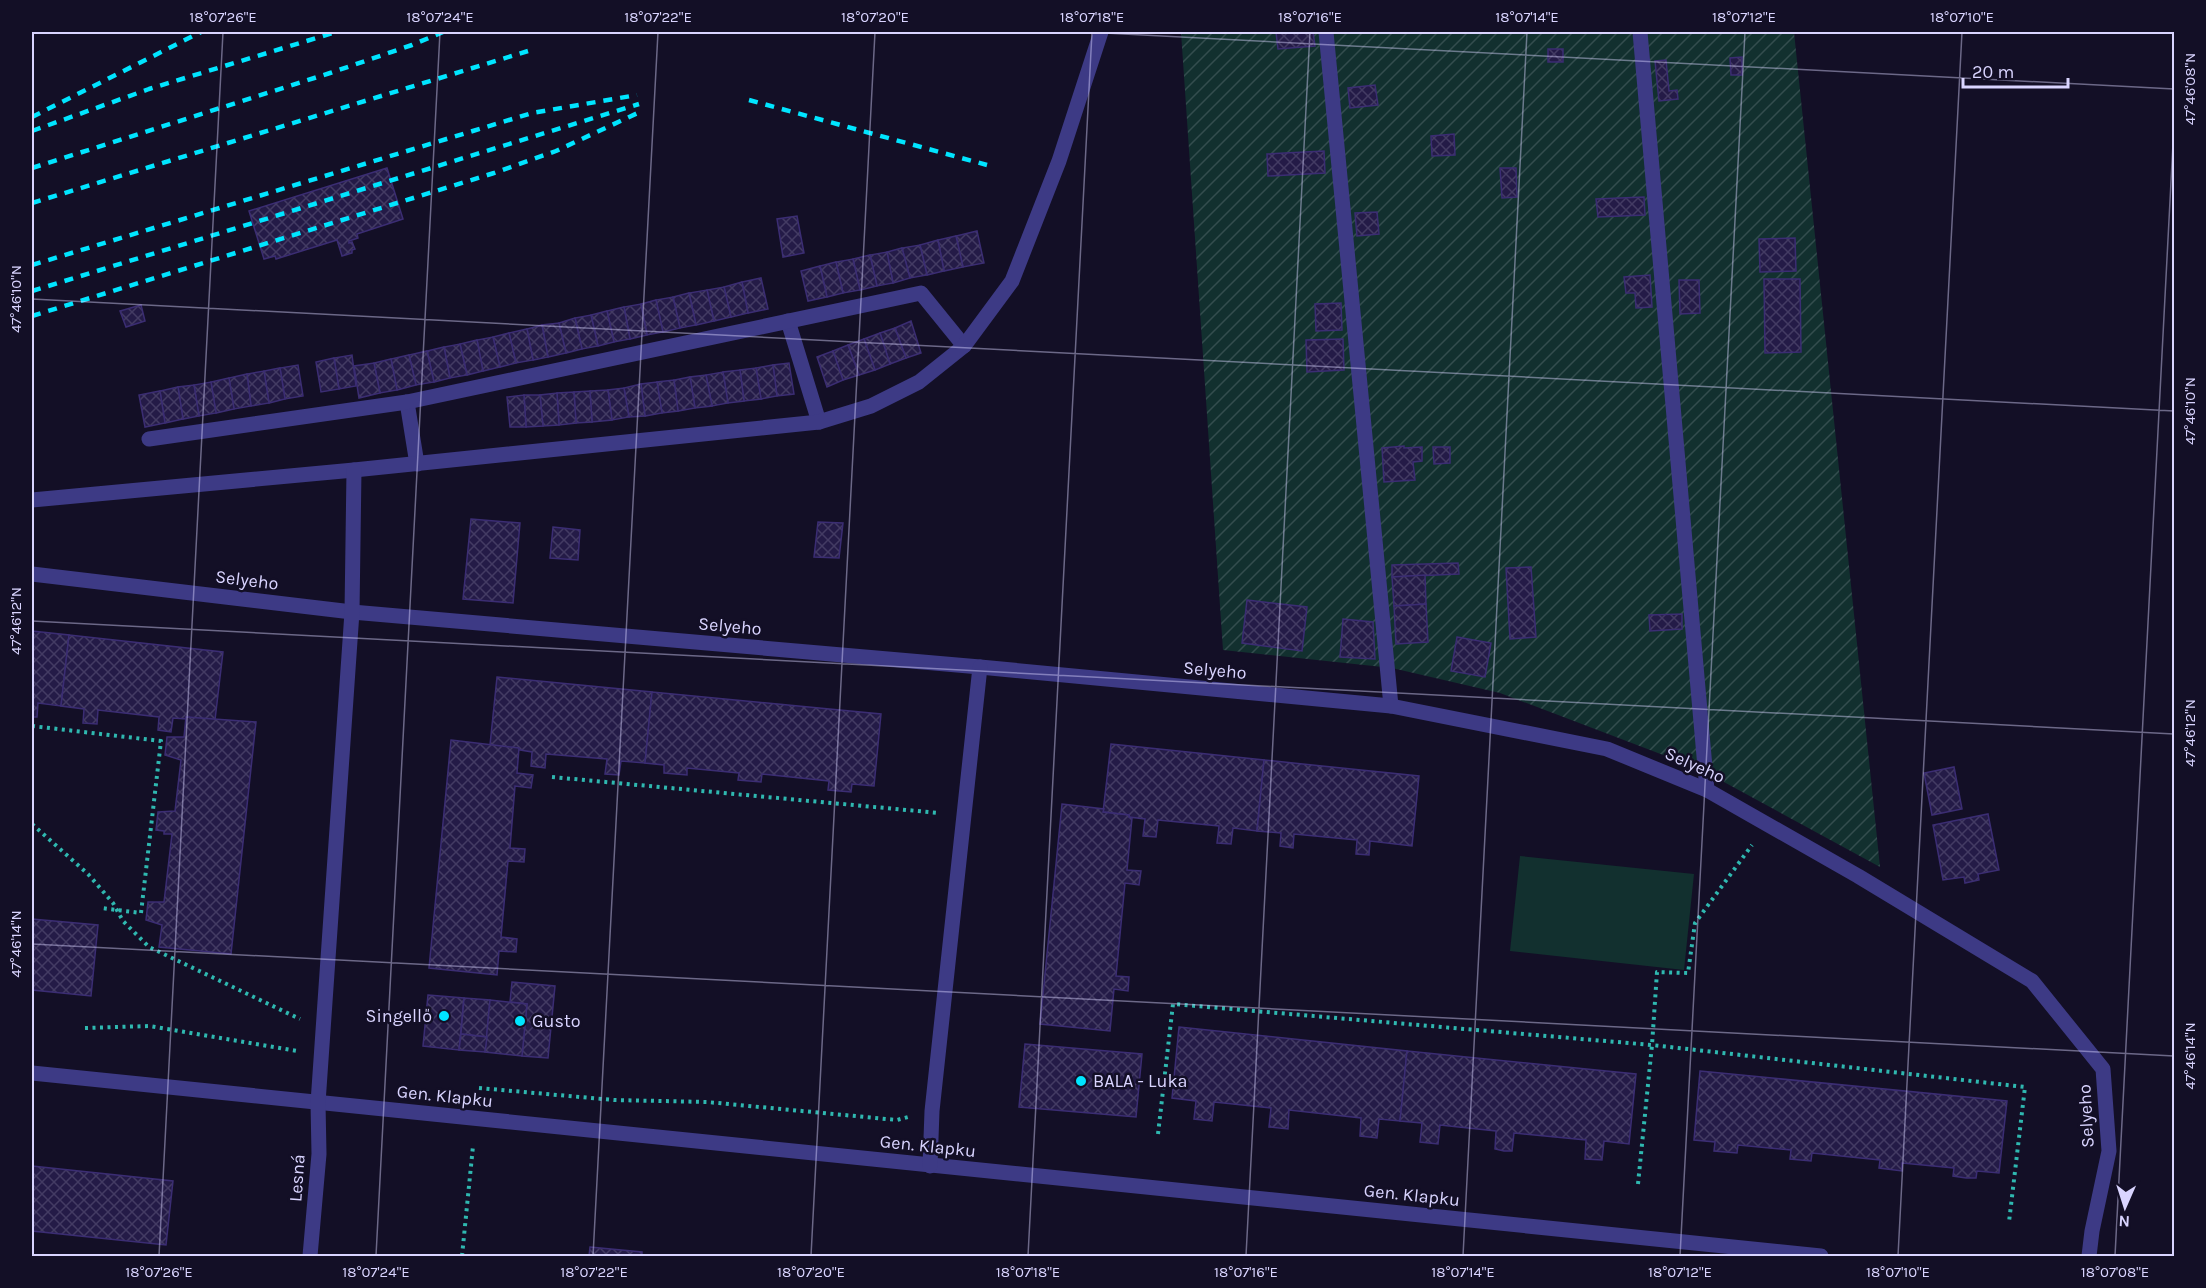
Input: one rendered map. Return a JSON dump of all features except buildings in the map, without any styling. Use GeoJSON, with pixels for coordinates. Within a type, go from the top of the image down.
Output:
{"type":"FeatureCollection","features":[{"type":"Feature","properties":{"kind":"street"},"geometry":{"type":"LineString","coordinates":[[32,500],[417,464],[819,422],[871,406],[919,382],[963,346],[1011,281],[1059,161],[1101,32]]}},
{"type":"Feature","properties":{"kind":"street"},"geometry":{"type":"LineString","coordinates":[[1326,32],[1391,706]]}},
{"type":"Feature","properties":{"kind":"street"},"geometry":{"type":"LineString","coordinates":[[1640,32],[1707,790]]}},
{"type":"Feature","properties":{"kind":"street"},"geometry":{"type":"LineString","coordinates":[[149,439],[407,402],[921,293],[963,346]]}},
{"type":"Feature","properties":{"kind":"street"},"geometry":{"type":"LineString","coordinates":[[788,321],[819,422]]}},
{"type":"Feature","properties":{"kind":"street"},"geometry":{"type":"LineString","coordinates":[[407,402],[417,464]]}},
{"type":"Feature","properties":{"kind":"street","name":"Lesná"},"geometry":{"type":"LineString","coordinates":[[310,1257],[319,1154],[318,1103],[352,612],[354,470]]}},
{"type":"Feature","properties":{"kind":"street","name":"Selyeho"},"geometry":{"type":"LineString","coordinates":[[32,574],[352,612],[1391,706],[1607,749],[1707,790],[1858,876],[2032,981],[2103,1069],[2109,1151],[2092,1231],[2089,1257]]}},
{"type":"Feature","properties":{"kind":"street"},"geometry":{"type":"LineString","coordinates":[[930,1166],[932,1111],[980,668]]}},
{"type":"Feature","properties":{"kind":"street","name":"Gen. Klapku"},"geometry":{"type":"LineString","coordinates":[[32,1073],[1821,1257]]}},
{"type":"Feature","properties":{"kind":"path"},"geometry":{"type":"LineString","coordinates":[[32,726],[161,741],[141,913],[100,908]]}},
{"type":"Feature","properties":{"kind":"path"},"geometry":{"type":"LineString","coordinates":[[552,777],[964,816]]}},
{"type":"Feature","properties":{"kind":"path"},"geometry":{"type":"LineString","coordinates":[[32,824],[88,874],[123,921],[149,947],[279,1011],[323,1029]]}},
{"type":"Feature","properties":{"kind":"path"},"geometry":{"type":"LineString","coordinates":[[1638,1184],[1657,972],[1688,973],[1695,923],[1767,824]]}},
{"type":"Feature","properties":{"kind":"path"},"geometry":{"type":"LineString","coordinates":[[1158,1134],[1173,1004],[1652,1045],[2025,1087],[2008,1222]]}},
{"type":"Feature","properties":{"kind":"path"},"geometry":{"type":"LineString","coordinates":[[85,1028],[150,1026],[321,1055]]}},
{"type":"Feature","properties":{"kind":"path"},"geometry":{"type":"LineString","coordinates":[[479,1087],[614,1100],[707,1102],[897,1120],[932,1111]]}},
{"type":"Feature","properties":{"kind":"path"},"geometry":{"type":"LineString","coordinates":[[462,1257],[473,1146]]}},
{"type":"Feature","properties":{"kind":"green space"},"geometry":{"type":"Polygon","coordinates":[[[1181,32],[1794,32],[1880,867],[1700,769],[1500,693],[1392,668],[1223,650],[1181,32]]]}},
{"type":"Feature","properties":{"kind":"green space"},"geometry":{"type":"Polygon","coordinates":[[[1520,856],[1694,874],[1684,970],[1510,951],[1520,856]]]}},
{"type":"Feature","properties":{"kind":"railway"},"geometry":{"type":"LineString","coordinates":[[32,117],[201,32]]}},
{"type":"Feature","properties":{"kind":"railway"},"geometry":{"type":"LineString","coordinates":[[32,131],[149,89],[336,32]]}},
{"type":"Feature","properties":{"kind":"railway"},"geometry":{"type":"LineString","coordinates":[[32,168],[330,73],[443,32]]}},
{"type":"Feature","properties":{"kind":"railway"},"geometry":{"type":"LineString","coordinates":[[32,203],[528,51]]}},
{"type":"Feature","properties":{"kind":"railway"},"geometry":{"type":"LineString","coordinates":[[32,265],[532,113],[637,95]]}},
{"type":"Feature","properties":{"kind":"railway"},"geometry":{"type":"LineString","coordinates":[[749,100],[987,165]]}},
{"type":"Feature","properties":{"kind":"railway"},"geometry":{"type":"LineString","coordinates":[[32,291],[639,104]]}},
{"type":"Feature","properties":{"kind":"railway"},"geometry":{"type":"LineString","coordinates":[[32,316],[494,173],[556,151],[642,111]]}},
{"type":"Feature","properties":{"kind":"place","name":"Singellő"},"geometry":{"type":"Point","coordinates":[444,1016]}},
{"type":"Feature","properties":{"kind":"place","name":"Gusto"},"geometry":{"type":"Point","coordinates":[520,1021]}},
{"type":"Feature","properties":{"kind":"place","name":"BALA - Luka"},"geometry":{"type":"Point","coordinates":[1081,1081]}}]}
